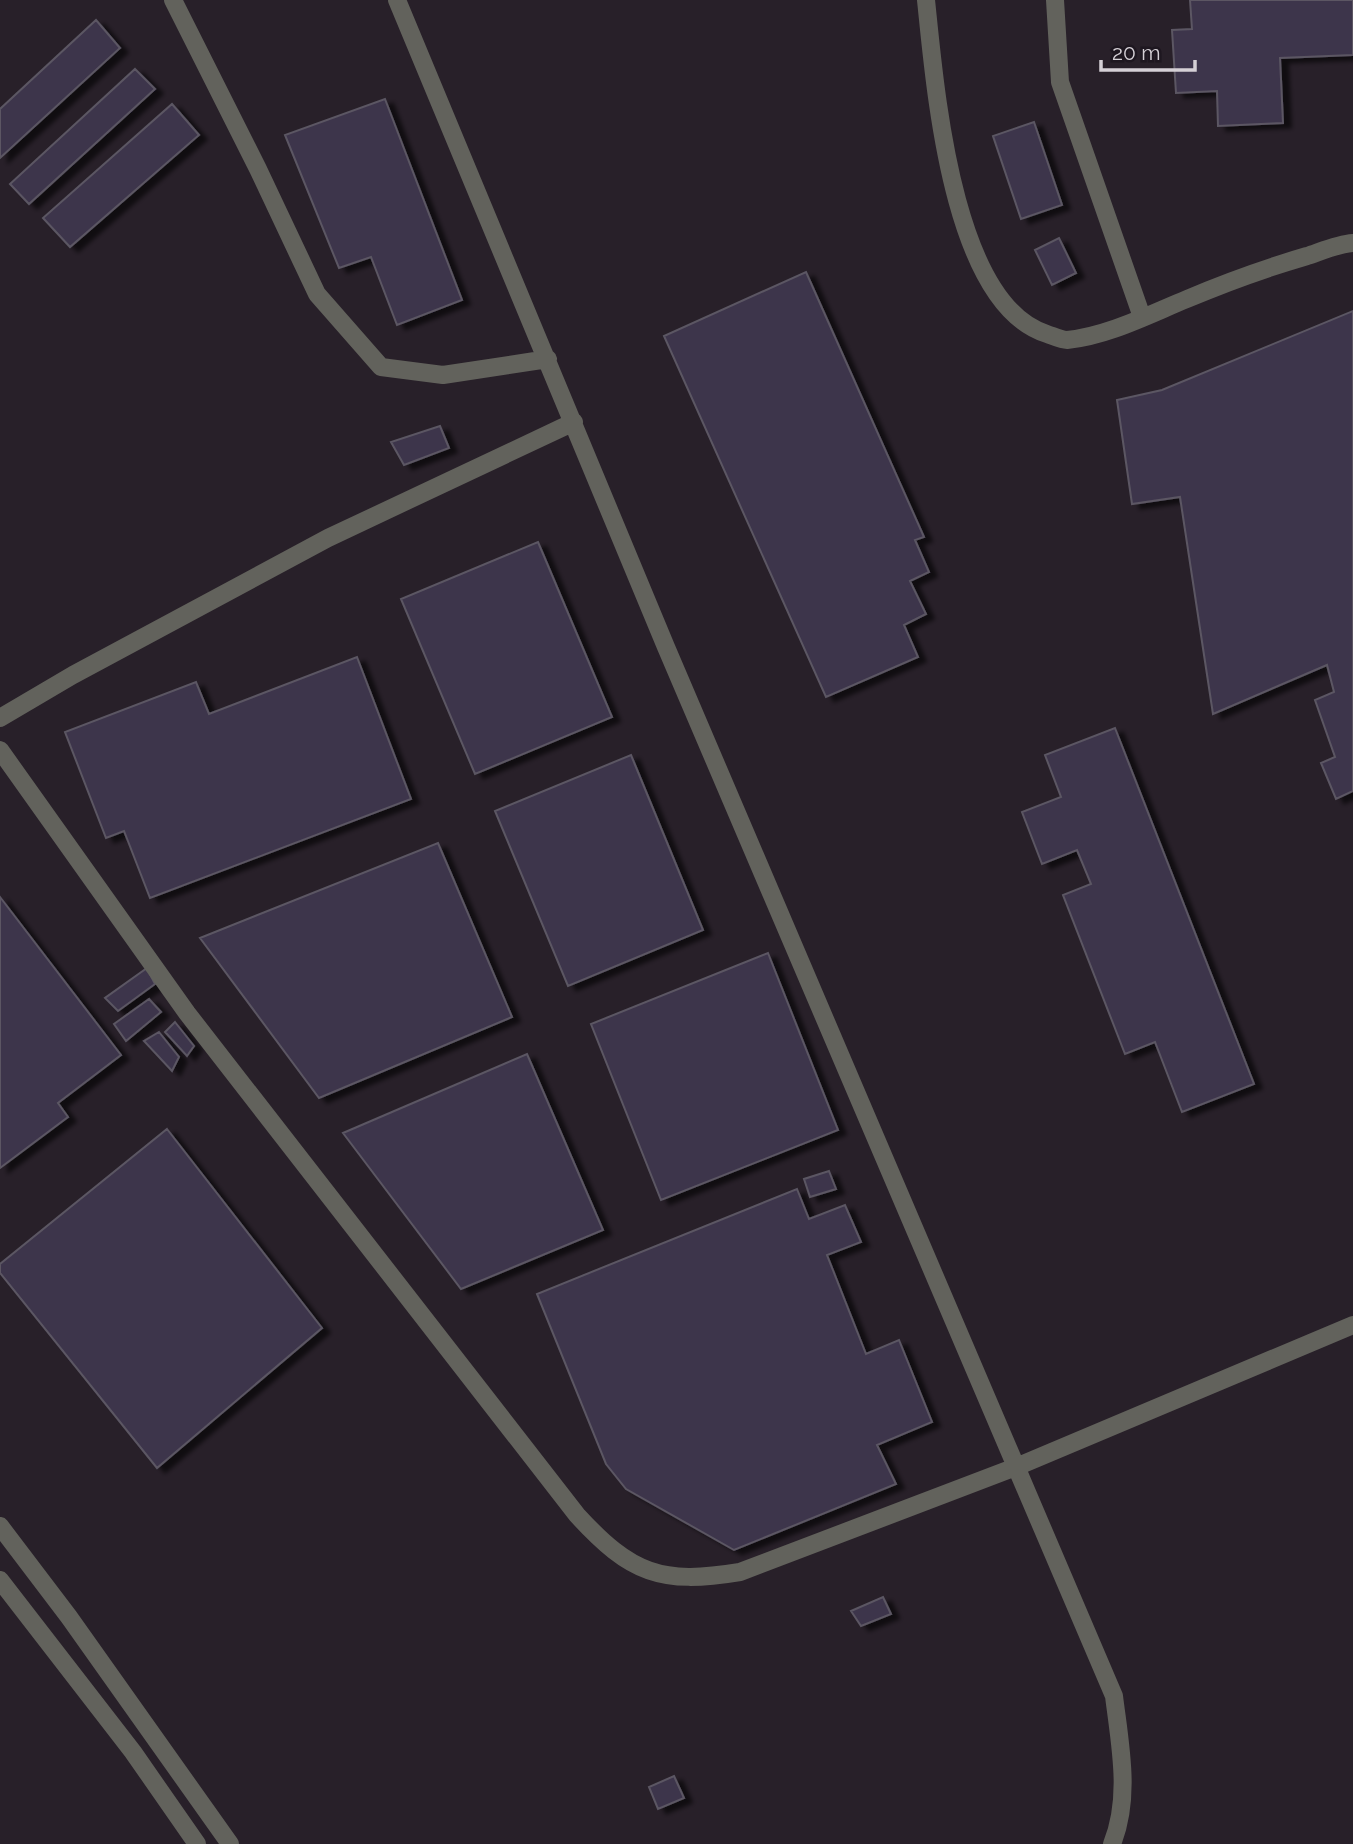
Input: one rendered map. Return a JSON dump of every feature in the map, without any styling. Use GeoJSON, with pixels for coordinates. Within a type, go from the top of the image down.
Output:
{"type":"FeatureCollection","features":[{"type":"Feature","properties":{"kind":"street"},"geometry":{"type":"LineString","coordinates":[[173,0],[253,158],[317,294],[381,367],[443,375],[548,359]]}},
{"type":"Feature","properties":{"kind":"street"},"geometry":{"type":"LineString","coordinates":[[397,0],[677,673],[1114,1696],[1123,1770],[1119,1840]]}},
{"type":"Feature","properties":{"kind":"street"},"geometry":{"type":"LineString","coordinates":[[926,0],[947,161],[963,220],[981,267],[1006,307],[1034,330],[1065,340],[1108,330],[1251,273],[1353,243]]}},
{"type":"Feature","properties":{"kind":"street"},"geometry":{"type":"LineString","coordinates":[[1055,0],[1060,82],[1142,317]]}},
{"type":"Feature","properties":{"kind":"street"},"geometry":{"type":"LineString","coordinates":[[0,718],[73,675],[328,538],[574,422]]}},
{"type":"Feature","properties":{"kind":"street"},"geometry":{"type":"LineString","coordinates":[[0,750],[187,1013],[577,1515],[598,1537],[635,1566],[671,1577],[705,1577],[740,1572],[1016,1467],[1353,1325]]}},
{"type":"Feature","properties":{"kind":"street"},"geometry":{"type":"LineString","coordinates":[[0,1526],[77,1628],[230,1844]]}},
{"type":"Feature","properties":{"kind":"street"},"geometry":{"type":"LineString","coordinates":[[0,1580],[134,1752],[197,1844]]}},
{"type":"Feature","properties":{"kind":"building"},"geometry":{"type":"Polygon","coordinates":[[[1190,0],[1353,0],[1353,55],[1280,58],[1283,123],[1218,126],[1217,91],[1176,93],[1172,30],[1192,29],[1190,0]]]}},
{"type":"Feature","properties":{"kind":"building"},"geometry":{"type":"Polygon","coordinates":[[[96,20],[120,48],[0,158],[0,109],[96,20]]]}},
{"type":"Feature","properties":{"kind":"building"},"geometry":{"type":"Polygon","coordinates":[[[135,69],[155,89],[29,204],[10,184],[135,69]]]}},
{"type":"Feature","properties":{"kind":"building"},"geometry":{"type":"Polygon","coordinates":[[[385,99],[462,300],[397,325],[371,257],[339,268],[285,135],[385,99]]]}},
{"type":"Feature","properties":{"kind":"building"},"geometry":{"type":"Polygon","coordinates":[[[172,104],[199,135],[70,247],[43,218],[172,104]]]}},
{"type":"Feature","properties":{"kind":"building"},"geometry":{"type":"Polygon","coordinates":[[[1034,122],[1062,205],[1021,219],[993,136],[1034,122]]]}},
{"type":"Feature","properties":{"kind":"building"},"geometry":{"type":"Polygon","coordinates":[[[1059,238],[1076,273],[1052,285],[1035,250],[1059,238]]]}},
{"type":"Feature","properties":{"kind":"building"},"geometry":{"type":"Polygon","coordinates":[[[806,272],[924,537],[915,540],[929,572],[910,581],[926,614],[904,625],[918,657],[826,697],[664,336],[806,272]]]}},
{"type":"Feature","properties":{"kind":"building"},"geometry":{"type":"Polygon","coordinates":[[[1353,311],[1353,791],[1336,799],[1321,763],[1335,757],[1315,700],[1334,692],[1327,665],[1213,714],[1180,497],[1132,504],[1117,400],[1162,390],[1353,311]]]}},
{"type":"Feature","properties":{"kind":"building"},"geometry":{"type":"Polygon","coordinates":[[[440,426],[449,448],[404,465],[391,442],[440,426]]]}},
{"type":"Feature","properties":{"kind":"building"},"geometry":{"type":"Polygon","coordinates":[[[538,542],[612,717],[475,774],[401,599],[538,542]]]}},
{"type":"Feature","properties":{"kind":"building"},"geometry":{"type":"Polygon","coordinates":[[[357,657],[411,799],[150,898],[124,831],[106,838],[65,732],[196,682],[209,714],[357,657]]]}},
{"type":"Feature","properties":{"kind":"building"},"geometry":{"type":"Polygon","coordinates":[[[1115,728],[1254,1084],[1182,1112],[1155,1042],[1125,1054],[1063,895],[1091,884],[1077,850],[1042,864],[1022,812],[1061,797],[1045,755],[1115,728]]]}},
{"type":"Feature","properties":{"kind":"building"},"geometry":{"type":"Polygon","coordinates":[[[631,755],[703,930],[568,986],[495,811],[631,755]]]}},
{"type":"Feature","properties":{"kind":"building"},"geometry":{"type":"Polygon","coordinates":[[[438,843],[512,1017],[319,1098],[200,938],[438,843]]]}},
{"type":"Feature","properties":{"kind":"building"},"geometry":{"type":"Polygon","coordinates":[[[0,897],[121,1055],[58,1103],[68,1117],[0,1168],[0,897]]]}},
{"type":"Feature","properties":{"kind":"building"},"geometry":{"type":"Polygon","coordinates":[[[768,953],[838,1130],[661,1200],[591,1024],[768,953]]]}},
{"type":"Feature","properties":{"kind":"building"},"geometry":{"type":"Polygon","coordinates":[[[147,968],[155,984],[118,1011],[105,998],[147,968]]]}},
{"type":"Feature","properties":{"kind":"building"},"geometry":{"type":"Polygon","coordinates":[[[149,999],[161,1012],[126,1041],[114,1024],[149,999]]]}},
{"type":"Feature","properties":{"kind":"building"},"geometry":{"type":"Polygon","coordinates":[[[175,1022],[194,1046],[187,1056],[165,1032],[175,1022]]]}},
{"type":"Feature","properties":{"kind":"building"},"geometry":{"type":"Polygon","coordinates":[[[159,1032],[179,1057],[172,1071],[144,1041],[159,1032]]]}},
{"type":"Feature","properties":{"kind":"building"},"geometry":{"type":"Polygon","coordinates":[[[527,1054],[603,1230],[461,1289],[343,1133],[527,1054]]]}},
{"type":"Feature","properties":{"kind":"building"},"geometry":{"type":"Polygon","coordinates":[[[167,1129],[322,1328],[157,1468],[0,1273],[0,1264],[167,1129]]]}},
{"type":"Feature","properties":{"kind":"building"},"geometry":{"type":"Polygon","coordinates":[[[829,1171],[836,1189],[810,1197],[804,1179],[829,1171]]]}},
{"type":"Feature","properties":{"kind":"building"},"geometry":{"type":"Polygon","coordinates":[[[797,1189],[809,1219],[845,1205],[861,1242],[827,1255],[866,1354],[899,1340],[932,1422],[877,1445],[896,1484],[734,1550],[626,1489],[606,1464],[537,1294],[797,1189]]]}},
{"type":"Feature","properties":{"kind":"building"},"geometry":{"type":"Polygon","coordinates":[[[883,1597],[891,1614],[861,1626],[851,1611],[883,1597]]]}},
{"type":"Feature","properties":{"kind":"building"},"geometry":{"type":"Polygon","coordinates":[[[674,1776],[684,1798],[658,1809],[649,1787],[674,1776]]]}}]}
